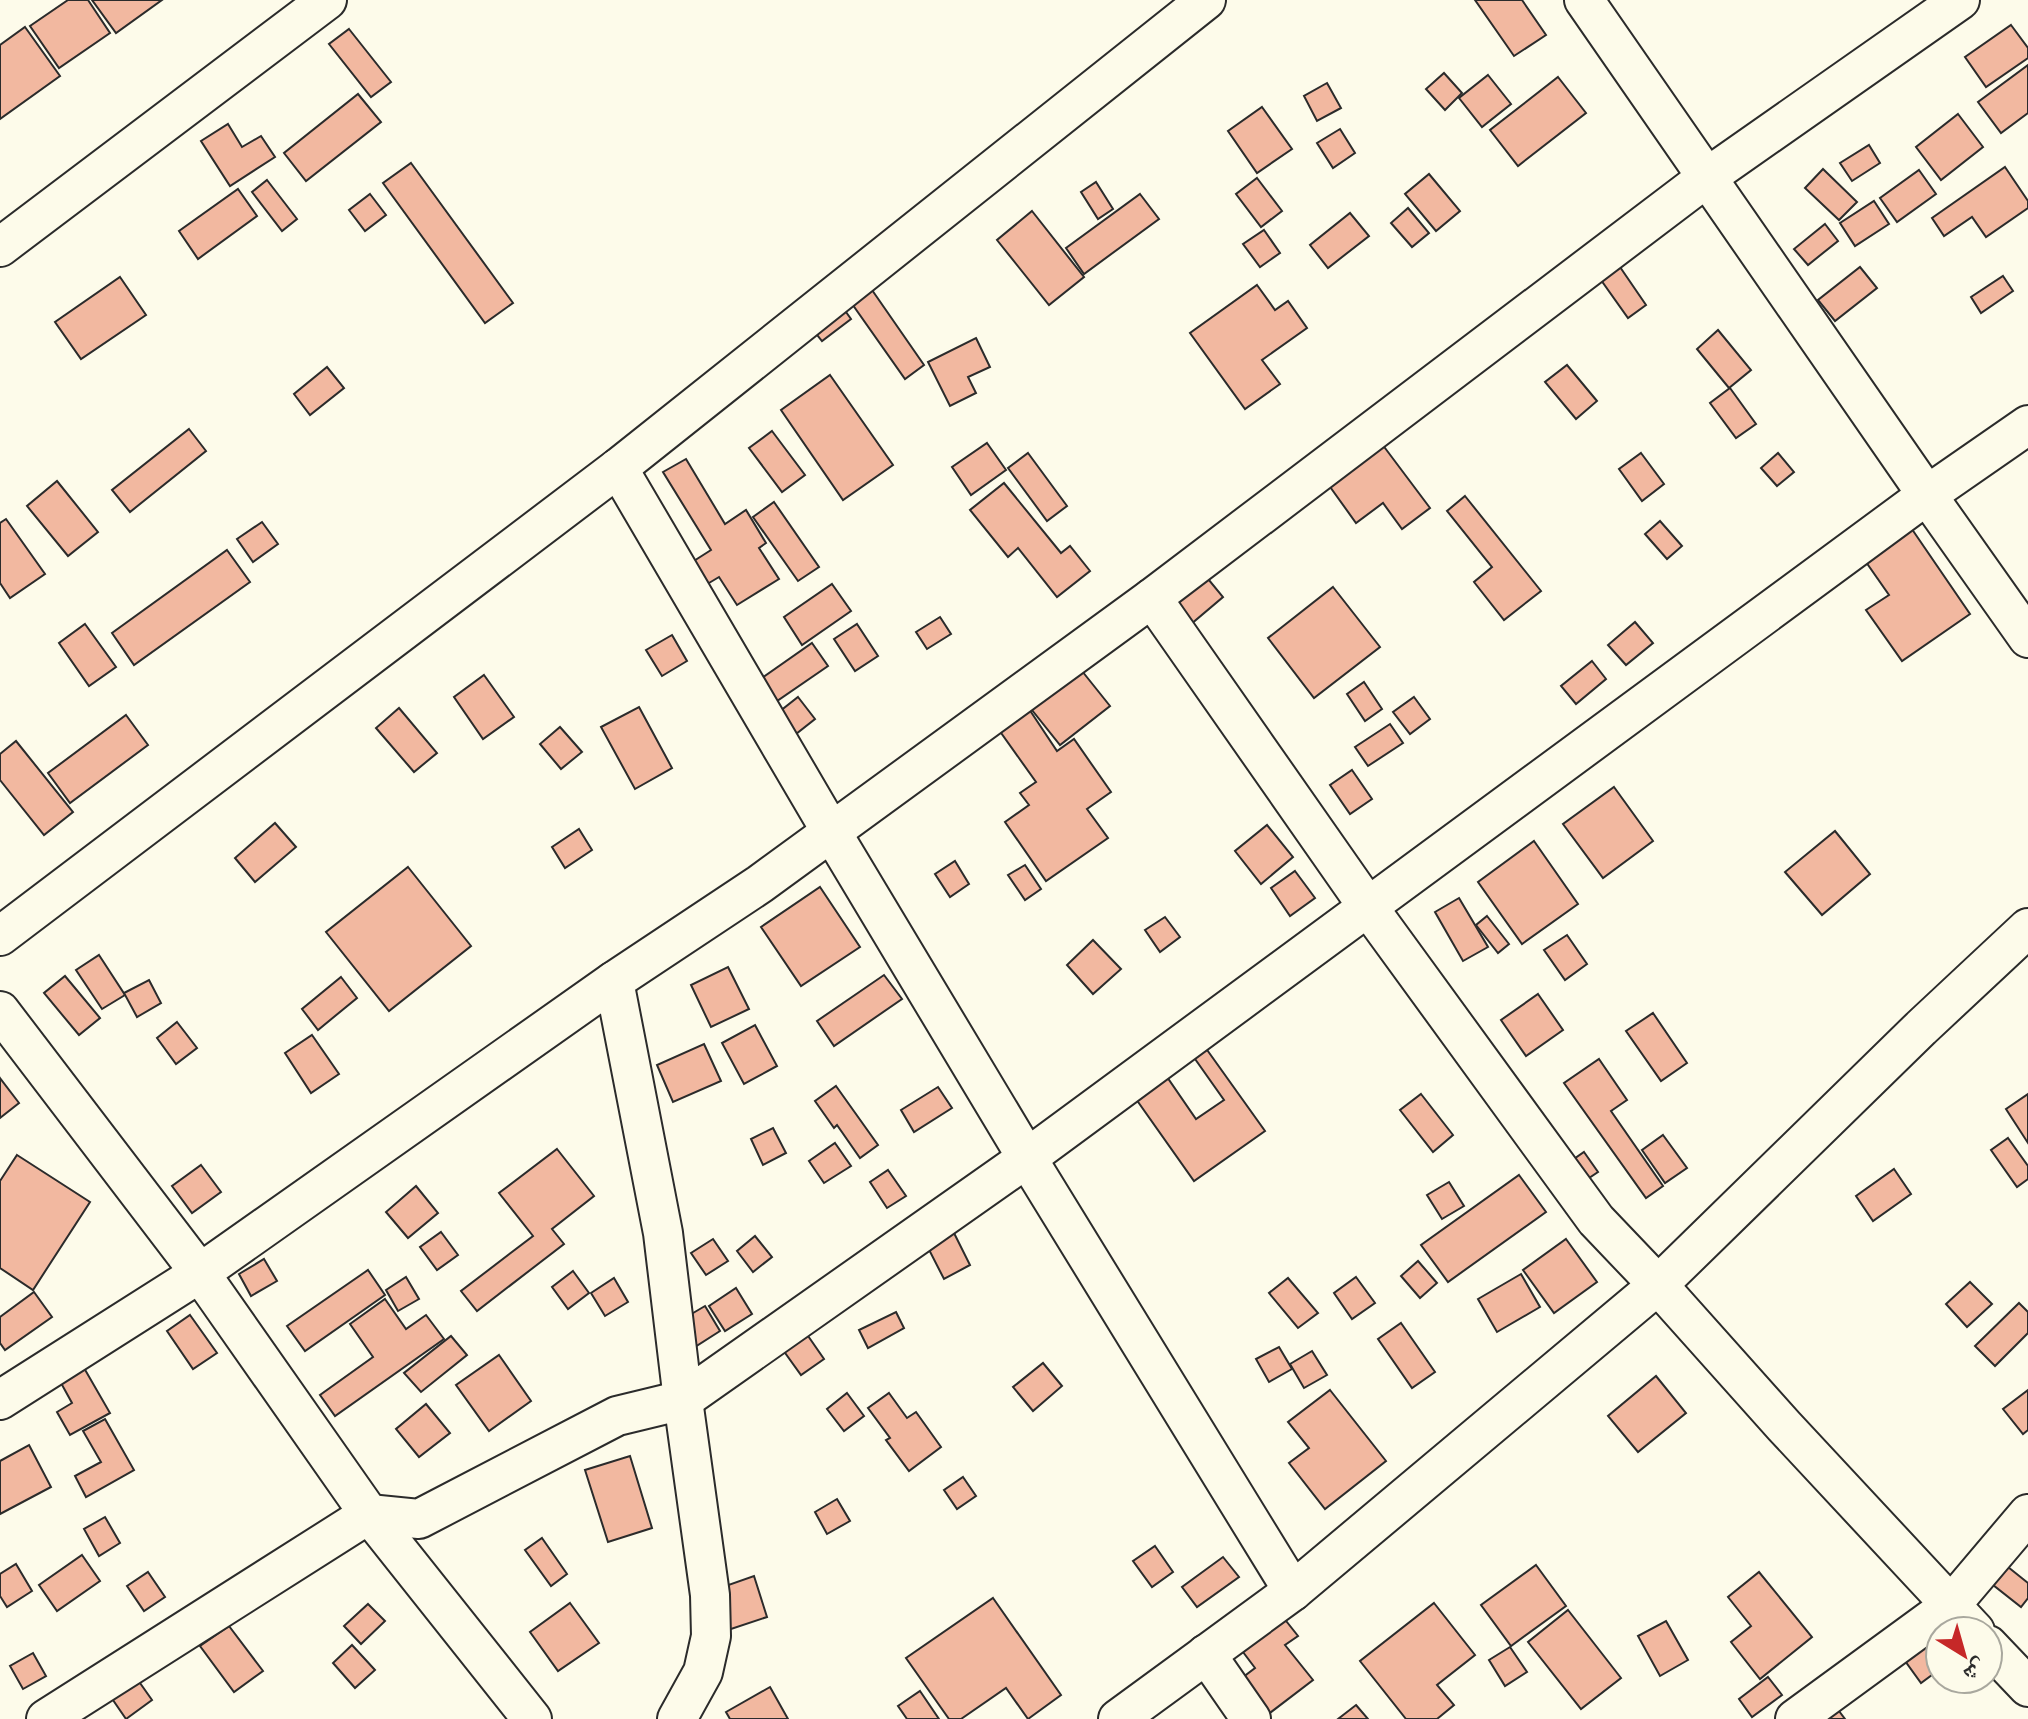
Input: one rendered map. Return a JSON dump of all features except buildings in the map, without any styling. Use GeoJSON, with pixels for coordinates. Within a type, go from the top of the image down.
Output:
{"type":"FeatureCollection","features":[{"type":"Feature","properties":{"kind":"street"},"geometry":{"type":"LineString","coordinates":[[0,247],[327,0]]}},
{"type":"Feature","properties":{"kind":"street"},"geometry":{"type":"LineString","coordinates":[[0,936],[618,468],[1206,0]]}},
{"type":"Feature","properties":{"kind":"street"},"geometry":{"type":"LineString","coordinates":[[1584,0],[2028,638]]}},
{"type":"Feature","properties":{"kind":"street"},"geometry":{"type":"LineString","coordinates":[[0,1400],[200,1273],[614,981],[832,833],[1152,598],[1706,178],[1960,0]]}},
{"type":"Feature","properties":{"kind":"street"},"geometry":{"type":"LineString","coordinates":[[46,1719],[369,1514],[419,1519],[617,1416],[683,1400],[1027,1158],[1927,495],[2028,425]]}},
{"type":"Feature","properties":{"kind":"street"},"geometry":{"type":"LineString","coordinates":[[618,468],[1027,1158],[1293,1591]]}},
{"type":"Feature","properties":{"kind":"street"},"geometry":{"type":"LineString","coordinates":[[1152,598],[1368,907],[1596,1220],[1960,1615]]}},
{"type":"Feature","properties":{"kind":"street"},"geometry":{"type":"LineString","coordinates":[[1118,1719],[1293,1591],[1658,1285],[2028,928]]}},
{"type":"Feature","properties":{"kind":"street"},"geometry":{"type":"LineString","coordinates":[[614,981],[663,1233],[710,1595],[711,1636],[703,1672],[677,1719]]}},
{"type":"Feature","properties":{"kind":"street"},"geometry":{"type":"LineString","coordinates":[[0,1011],[200,1273],[369,1514],[532,1719]]}},
{"type":"Feature","properties":{"kind":"street"},"geometry":{"type":"LineString","coordinates":[[1965,1615],[2028,1514]]}},
{"type":"Feature","properties":{"kind":"street"},"geometry":{"type":"LineString","coordinates":[[1795,1719],[1924,1641]]}},
{"type":"Feature","properties":{"kind":"street"},"geometry":{"type":"LineString","coordinates":[[1206,1654],[1251,1719]]}},
{"type":"Feature","properties":{"kind":"street"},"geometry":{"type":"LineString","coordinates":[[2004,1662],[2028,1687]]}}]}
